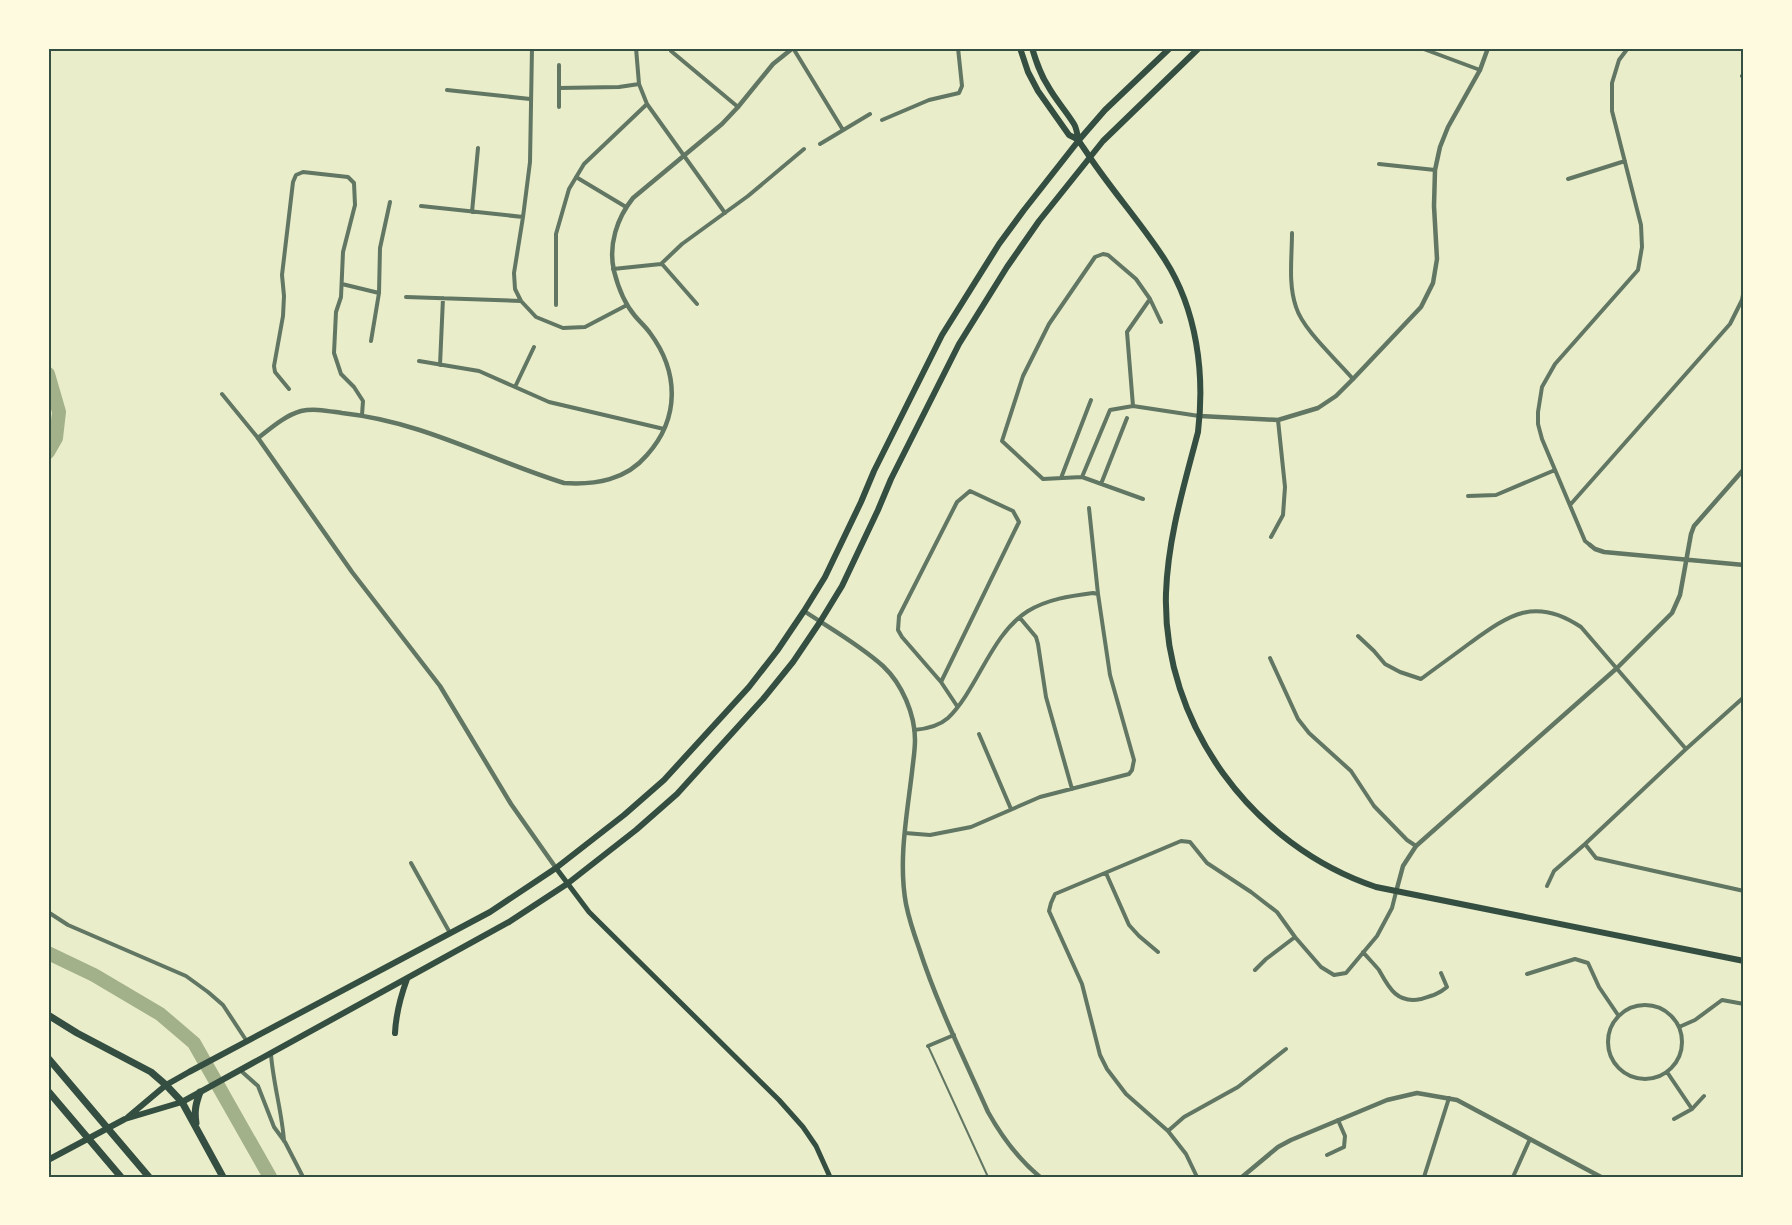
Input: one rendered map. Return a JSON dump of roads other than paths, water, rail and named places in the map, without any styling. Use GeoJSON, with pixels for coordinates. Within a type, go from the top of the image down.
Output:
{"type":"FeatureCollection","features":[{"type":"Feature","properties":{"kind":"highway"},"geometry":{"type":"LineString","coordinates":[[48,1015],[151,1072],[166,1085],[182,1102],[223,1177]]}},
{"type":"Feature","properties":{"kind":"highway"},"geometry":{"type":"LineString","coordinates":[[48,1058],[149,1177]]}},
{"type":"Feature","properties":{"kind":"highway"},"geometry":{"type":"LineString","coordinates":[[48,1091],[121,1177]]}},
{"type":"Feature","properties":{"kind":"highway"},"geometry":{"type":"LineString","coordinates":[[196,1128],[194,1114],[200,1092]]}},
{"type":"Feature","properties":{"kind":"main road"},"geometry":{"type":"LineString","coordinates":[[1020,48],[1028,72],[1038,91],[1069,135],[1078,140]]}},
{"type":"Feature","properties":{"kind":"main road"},"geometry":{"type":"LineString","coordinates":[[1032,48],[1048,86],[1076,126],[1078,140],[1166,262],[1187,307],[1198,351],[1200,416],[1169,547],[1167,625],[1172,657],[1191,718],[1222,772],[1253,810],[1275,831],[1307,855],[1363,883],[1396,892],[1744,962]]}},
{"type":"Feature","properties":{"kind":"main road"},"geometry":{"type":"LineString","coordinates":[[125,1119],[166,1085],[490,912],[556,868],[624,815],[664,780],[749,687],[804,611],[825,577],[874,471],[942,335],[999,244],[1078,140],[1105,110],[1170,48]]}},
{"type":"Feature","properties":{"kind":"main road"},"geometry":{"type":"LineString","coordinates":[[48,1160],[125,1119],[182,1102],[509,922],[567,884],[678,794],[763,699],[820,622],[842,586],[891,479],[959,344],[1039,221],[1103,141],[1199,48]]}},
{"type":"Feature","properties":{"kind":"main road"},"geometry":{"type":"LineString","coordinates":[[556,868],[589,912],[779,1100],[803,1127],[816,1146],[830,1177]]}},
{"type":"Feature","properties":{"kind":"main road"},"geometry":{"type":"LineString","coordinates":[[395,1033],[397,1008],[407,979]]}},
{"type":"Feature","properties":{"kind":"street"},"geometry":{"type":"LineString","coordinates":[[532,48],[530,162],[514,273],[515,288],[521,301],[536,317],[562,328],[585,327],[627,304]]}},
{"type":"Feature","properties":{"kind":"street"},"geometry":{"type":"LineString","coordinates":[[636,48],[639,84],[647,104],[725,213]]}},
{"type":"Feature","properties":{"kind":"street"},"geometry":{"type":"LineString","coordinates":[[258,438],[292,414],[316,410],[362,415],[410,426],[440,435],[555,480],[579,484],[606,481],[634,468],[657,443],[665,429],[669,421],[672,398],[671,380],[664,354],[621,294],[614,269],[612,256],[615,232],[626,207],[633,198],[738,108],[773,64],[793,48],[843,130]]}},
{"type":"Feature","properties":{"kind":"street"},"geometry":{"type":"LineString","coordinates":[[882,120],[929,100],[959,93],[962,86],[958,48]]}},
{"type":"Feature","properties":{"kind":"street"},"geometry":{"type":"LineString","coordinates":[[1421,48],[1480,70]]}},
{"type":"Feature","properties":{"kind":"street"},"geometry":{"type":"LineString","coordinates":[[1082,477],[1110,410],[1134,406],[1200,416],[1278,420],[1318,408],[1336,396],[1421,308],[1433,283],[1437,259],[1434,206],[1435,170],[1448,127],[1480,70],[1488,48]]}},
{"type":"Feature","properties":{"kind":"street"},"geometry":{"type":"LineString","coordinates":[[1628,48],[1619,60],[1612,83],[1612,111],[1641,225],[1642,247],[1638,270],[1555,363],[1542,387],[1538,424],[1570,506],[1586,541],[1595,549],[1604,552],[1744,565]]}},
{"type":"Feature","properties":{"kind":"street"},"geometry":{"type":"LineString","coordinates":[[670,51],[738,108]]}},
{"type":"Feature","properties":{"kind":"street"},"geometry":{"type":"LineString","coordinates":[[559,65],[559,107]]}},
{"type":"Feature","properties":{"kind":"street"},"geometry":{"type":"LineString","coordinates":[[559,88],[620,87],[639,84]]}},
{"type":"Feature","properties":{"kind":"street"},"geometry":{"type":"LineString","coordinates":[[447,90],[530,99]]}},
{"type":"Feature","properties":{"kind":"street"},"geometry":{"type":"LineString","coordinates":[[556,305],[556,234],[569,189],[585,164],[647,104]]}},
{"type":"Feature","properties":{"kind":"street"},"geometry":{"type":"LineString","coordinates":[[820,144],[870,114]]}},
{"type":"Feature","properties":{"kind":"street"},"geometry":{"type":"LineString","coordinates":[[472,212],[478,148]]}},
{"type":"Feature","properties":{"kind":"street"},"geometry":{"type":"LineString","coordinates":[[614,269],[661,264],[682,244],[748,196],[804,149]]}},
{"type":"Feature","properties":{"kind":"street"},"geometry":{"type":"LineString","coordinates":[[1568,179],[1625,161]]}},
{"type":"Feature","properties":{"kind":"street"},"geometry":{"type":"LineString","coordinates":[[1379,164],[1435,170]]}},
{"type":"Feature","properties":{"kind":"street"},"geometry":{"type":"LineString","coordinates":[[289,389],[275,372],[274,366],[283,316],[282,275],[293,182],[296,175],[303,172],[348,177],[354,183],[355,205],[343,252],[341,297],[336,312],[334,353],[341,374],[354,387],[363,401],[362,415]]}},
{"type":"Feature","properties":{"kind":"street"},"geometry":{"type":"LineString","coordinates":[[1744,173],[1744,252]]}},
{"type":"Feature","properties":{"kind":"street"},"geometry":{"type":"LineString","coordinates":[[576,177],[626,207]]}},
{"type":"Feature","properties":{"kind":"street"},"geometry":{"type":"LineString","coordinates":[[371,341],[379,293],[381,248],[390,202]]}},
{"type":"Feature","properties":{"kind":"street"},"geometry":{"type":"LineString","coordinates":[[420,206],[523,217]]}},
{"type":"Feature","properties":{"kind":"street"},"geometry":{"type":"LineString","coordinates":[[1292,233],[1292,289],[1296,308],[1311,332],[1353,379]]}},
{"type":"Feature","properties":{"kind":"street"},"geometry":{"type":"LineString","coordinates":[[1143,499],[1082,477],[1043,479],[1002,441],[1023,376],[1049,324],[1095,258],[1103,254],[1108,255],[1136,279],[1150,299],[1161,322]]}},
{"type":"Feature","properties":{"kind":"street"},"geometry":{"type":"LineString","coordinates":[[661,264],[697,304]]}},
{"type":"Feature","properties":{"kind":"street"},"geometry":{"type":"LineString","coordinates":[[342,284],[379,293]]}},
{"type":"Feature","properties":{"kind":"street"},"geometry":{"type":"LineString","coordinates":[[1570,506],[1730,324],[1742,300],[1744,289]]}},
{"type":"Feature","properties":{"kind":"street"},"geometry":{"type":"LineString","coordinates":[[406,297],[521,301]]}},
{"type":"Feature","properties":{"kind":"street"},"geometry":{"type":"LineString","coordinates":[[440,364],[443,298]]}},
{"type":"Feature","properties":{"kind":"street"},"geometry":{"type":"LineString","coordinates":[[1134,406],[1127,332],[1150,299]]}},
{"type":"Feature","properties":{"kind":"street"},"geometry":{"type":"LineString","coordinates":[[515,387],[534,347]]}},
{"type":"Feature","properties":{"kind":"street"},"geometry":{"type":"LineString","coordinates":[[419,361],[479,371],[549,402],[665,429]]}},
{"type":"Feature","properties":{"kind":"street"},"geometry":{"type":"LineString","coordinates":[[222,394],[258,438],[352,572],[440,686],[511,804],[556,868]]}},
{"type":"Feature","properties":{"kind":"street"},"geometry":{"type":"LineString","coordinates":[[1061,478],[1091,400]]}},
{"type":"Feature","properties":{"kind":"street"},"geometry":{"type":"LineString","coordinates":[[1101,484],[1127,418]]}},
{"type":"Feature","properties":{"kind":"street"},"geometry":{"type":"LineString","coordinates":[[1271,537],[1283,515],[1285,487],[1278,420]]}},
{"type":"Feature","properties":{"kind":"street"},"geometry":{"type":"LineString","coordinates":[[1197,1177],[1186,1154],[1168,1131],[1125,1094],[1107,1069],[1100,1055],[1082,984],[1049,911],[1055,894],[1181,841],[1190,842],[1207,863],[1277,912],[1321,967],[1334,975],[1346,973],[1377,936],[1392,908],[1403,866],[1416,846],[1617,668],[1671,613],[1680,595],[1691,534],[1695,525],[1744,469]]}},
{"type":"Feature","properties":{"kind":"street"},"geometry":{"type":"LineString","coordinates":[[1468,495],[1496,495],[1555,470]]}},
{"type":"Feature","properties":{"kind":"street"},"geometry":{"type":"LineString","coordinates":[[941,682],[1019,522],[1013,511],[970,491],[957,502],[899,616],[898,630],[941,682],[957,706]]}},
{"type":"Feature","properties":{"kind":"street"},"geometry":{"type":"LineString","coordinates":[[905,833],[930,835],[972,827],[1040,797],[1129,774],[1132,770],[1134,760],[1110,675],[1098,594],[1089,508]]}},
{"type":"Feature","properties":{"kind":"street"},"geometry":{"type":"LineString","coordinates":[[914,730],[927,729],[946,719],[1004,634],[1027,611],[1055,598],[1094,592],[1098,594]]}},
{"type":"Feature","properties":{"kind":"street"},"geometry":{"type":"LineString","coordinates":[[804,611],[868,653],[884,668],[903,694],[915,740],[903,867],[906,905],[926,970],[988,1112],[1000,1134],[1024,1164],[1040,1177]]}},
{"type":"Feature","properties":{"kind":"street"},"geometry":{"type":"LineString","coordinates":[[1358,636],[1384,664],[1421,679],[1502,620],[1522,612],[1554,613],[1581,627],[1686,748]]}},
{"type":"Feature","properties":{"kind":"street"},"geometry":{"type":"LineString","coordinates":[[1020,618],[1036,637],[1046,697],[1072,789]]}},
{"type":"Feature","properties":{"kind":"street"},"geometry":{"type":"LineString","coordinates":[[1270,658],[1298,719],[1309,733],[1351,771],[1374,806],[1407,840],[1416,846]]}},
{"type":"Feature","properties":{"kind":"street"},"geometry":{"type":"LineString","coordinates":[[1547,886],[1554,871],[1744,697]]}},
{"type":"Feature","properties":{"kind":"street"},"geometry":{"type":"LineString","coordinates":[[979,734],[1011,809]]}},
{"type":"Feature","properties":{"kind":"street"},"geometry":{"type":"LineString","coordinates":[[1585,844],[1596,858],[1744,891]]}},
{"type":"Feature","properties":{"kind":"street"},"geometry":{"type":"LineString","coordinates":[[411,863],[450,933]]}},
{"type":"Feature","properties":{"kind":"street"},"geometry":{"type":"LineString","coordinates":[[1106,873],[1129,925],[1158,952]]}},
{"type":"Feature","properties":{"kind":"street"},"geometry":{"type":"LineString","coordinates":[[48,912],[68,925],[186,976],[223,1005],[246,1041]]}},
{"type":"Feature","properties":{"kind":"street"},"geometry":{"type":"LineString","coordinates":[[1255,970],[1295,937]]}},
{"type":"Feature","properties":{"kind":"street"},"geometry":{"type":"LineString","coordinates":[[1363,952],[1394,994],[1411,1001],[1440,993],[1447,987],[1441,973]]}},
{"type":"Feature","properties":{"kind":"street"},"geometry":{"type":"LineString","coordinates":[[1527,974],[1575,958],[1588,963],[1599,987],[1618,1015]]}},
{"type":"Feature","properties":{"kind":"street"},"geometry":{"type":"LineString","coordinates":[[1678,1027],[1695,1020],[1722,1000],[1744,1004]]}},
{"type":"Feature","properties":{"kind":"street"},"geometry":{"type":"LineString","coordinates":[[1636,1005],[1652,1005],[1668,1012],[1678,1027],[1681,1035],[1677,1061],[1667,1072],[1652,1078],[1639,1079],[1626,1074],[1615,1065],[1608,1052],[1609,1031],[1618,1015],[1636,1005]]}},
{"type":"Feature","properties":{"kind":"street"},"geometry":{"type":"LineString","coordinates":[[928,1046],[954,1035]]}},
{"type":"Feature","properties":{"kind":"street"},"geometry":{"type":"LineString","coordinates":[[1168,1131],[1184,1117],[1238,1087],[1286,1049]]}},
{"type":"Feature","properties":{"kind":"street"},"geometry":{"type":"LineString","coordinates":[[271,1052],[274,1085],[285,1142]]}},
{"type":"Feature","properties":{"kind":"street"},"geometry":{"type":"LineString","coordinates":[[239,1070],[258,1086],[274,1127],[285,1142],[303,1177]]}},
{"type":"Feature","properties":{"kind":"street"},"geometry":{"type":"LineString","coordinates":[[1667,1072],[1692,1109]]}},
{"type":"Feature","properties":{"kind":"street"},"geometry":{"type":"LineString","coordinates":[[1242,1177],[1278,1147],[1387,1100],[1417,1094],[1456,1100],[1601,1177]]}},
{"type":"Feature","properties":{"kind":"street"},"geometry":{"type":"LineString","coordinates":[[1674,1119],[1692,1109],[1704,1096]]}},
{"type":"Feature","properties":{"kind":"street"},"geometry":{"type":"LineString","coordinates":[[1424,1177],[1449,1098]]}},
{"type":"Feature","properties":{"kind":"street"},"geometry":{"type":"LineString","coordinates":[[1327,1155],[1344,1147],[1345,1136],[1338,1120]]}},
{"type":"Feature","properties":{"kind":"street"},"geometry":{"type":"LineString","coordinates":[[1512,1177],[1530,1138]]}},
{"type":"Feature","properties":{"kind":"lane"},"geometry":{"type":"LineString","coordinates":[[928,1046],[988,1177]]}},
{"type":"Feature","properties":{"kind":"waterway"},"geometry":{"type":"LineString","coordinates":[[48,374],[59,412],[56,438],[48,452]]}},
{"type":"Feature","properties":{"kind":"waterway"},"geometry":{"type":"LineString","coordinates":[[48,953],[94,975],[160,1014],[194,1043],[270,1177]]}}]}
